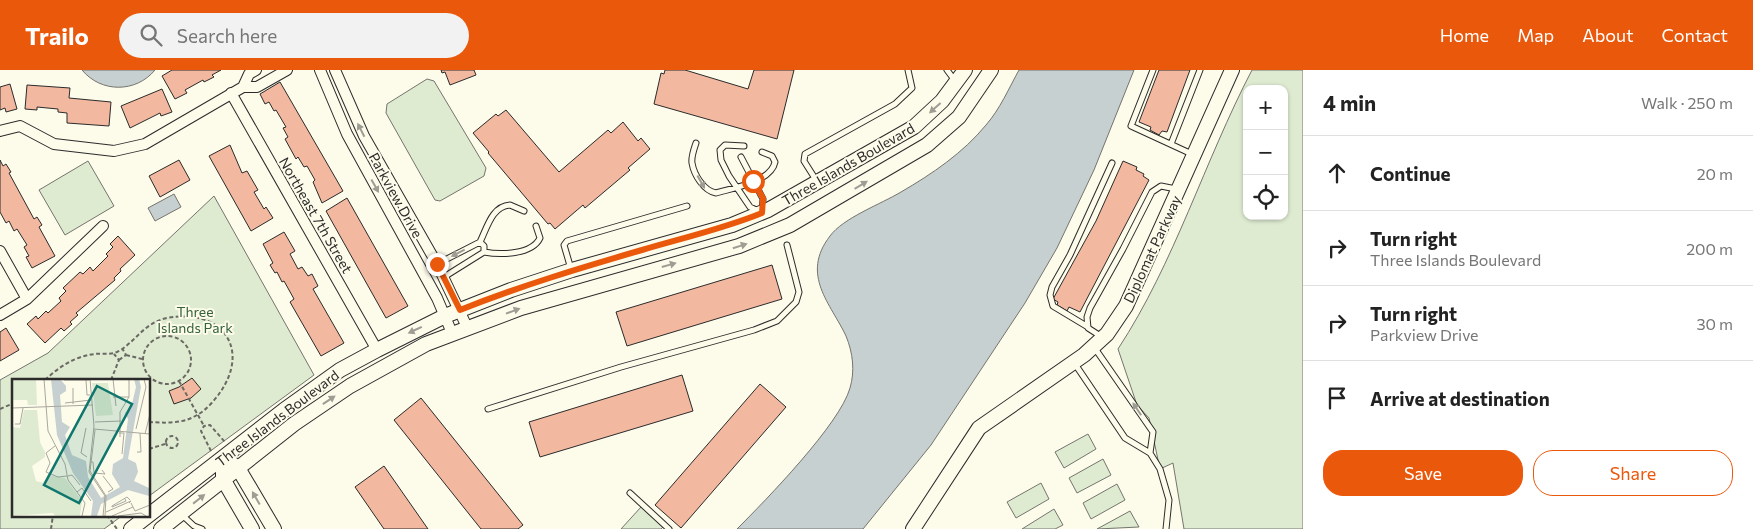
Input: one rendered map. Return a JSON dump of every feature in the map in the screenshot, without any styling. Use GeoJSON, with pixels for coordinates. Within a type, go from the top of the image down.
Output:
{"type":"FeatureCollection","features":[{"type":"Feature","properties":{"kind":"street"},"geometry":{"type":"LineString","coordinates":[[243,86],[249,74],[256,70]]}},
{"type":"Feature","properties":{"kind":"street"},"geometry":{"type":"LineString","coordinates":[[0,131],[20,126],[54,144],[114,151],[145,144],[243,86],[257,87],[287,70]]}},
{"type":"Feature","properties":{"kind":"street","name":"Parkview Drive"},"geometry":{"type":"LineString","coordinates":[[320,70],[334,106],[366,171],[445,316],[452,333]]}},
{"type":"Feature","properties":{"kind":"street","name":"Parkview Drive"},"geometry":{"type":"LineString","coordinates":[[335,70],[364,136],[437,264],[467,327]]}},
{"type":"Feature","properties":{"kind":"street","name":"Three Islands Boulevard"},"geometry":{"type":"LineString","coordinates":[[161,529],[294,424],[350,386],[452,333],[521,308],[740,246],[772,234],[829,204],[928,145],[959,116],[991,70]]}},
{"type":"Feature","properties":{"kind":"street","name":"Diplomat Parkway"},"geometry":{"type":"LineString","coordinates":[[914,529],[979,428],[1074,362],[1098,342],[1126,306],[1232,70]]}},
{"type":"Feature","properties":{"kind":"street","name":"Three Islands Boulevard"},"geometry":{"type":"LineString","coordinates":[[150,514],[284,410],[340,370],[445,316],[511,290],[572,270],[732,225],[762,213],[914,127],[942,102],[959,75]]}},
{"type":"Feature","properties":{"kind":"street","name":"Northeast 7th Street"},"geometry":{"type":"LineString","coordinates":[[230,93],[377,350]]}},
{"type":"Feature","properties":{"kind":"street"},"geometry":{"type":"LineString","coordinates":[[334,106],[348,100]]}},
{"type":"Feature","properties":{"kind":"street"},"geometry":{"type":"LineString","coordinates":[[818,183],[829,204]]}},
{"type":"Feature","properties":{"kind":"street"},"geometry":{"type":"LineString","coordinates":[[762,213],[772,234]]}},
{"type":"Feature","properties":{"kind":"street"},"geometry":{"type":"LineString","coordinates":[[0,315],[27,299],[102,226]]}},
{"type":"Feature","properties":{"kind":"street"},"geometry":{"type":"LineString","coordinates":[[0,252],[27,299]]}},
{"type":"Feature","properties":{"kind":"street"},"geometry":{"type":"LineString","coordinates":[[224,457],[238,468],[274,529]]}},
{"type":"Feature","properties":{"kind":"street"},"geometry":{"type":"LineString","coordinates":[[224,457],[224,479],[252,529]]}},
{"type":"Feature","properties":{"kind":"street","name":"Three Islands Boulevard"},"geometry":{"type":"LineString","coordinates":[[131,529],[148,516]]}},
{"type":"Feature","properties":{"kind":"lane"},"geometry":{"type":"LineString","coordinates":[[818,183],[804,161],[804,154],[895,104],[912,88],[908,70]]}},
{"type":"Feature","properties":{"kind":"lane"},"geometry":{"type":"LineString","coordinates":[[947,70],[959,75]]}},
{"type":"Feature","properties":{"kind":"lane"},"geometry":{"type":"LineString","coordinates":[[1153,70],[1131,126],[1194,155]]}},
{"type":"Feature","properties":{"kind":"lane"},"geometry":{"type":"LineString","coordinates":[[1171,144],[1200,70]]}},
{"type":"Feature","properties":{"kind":"lane"},"geometry":{"type":"LineString","coordinates":[[696,143],[691,161],[705,189],[716,193],[753,181],[769,173],[774,167],[775,162],[772,156],[762,152]]}},
{"type":"Feature","properties":{"kind":"lane"},"geometry":{"type":"LineString","coordinates":[[741,157],[763,198],[762,213],[750,207],[722,160],[720,150],[725,144],[744,146]]}},
{"type":"Feature","properties":{"kind":"lane"},"geometry":{"type":"LineString","coordinates":[[1112,163],[1070,255],[1052,286],[1050,295],[1054,306],[1088,328],[1098,342],[1153,432],[1150,453]]}},
{"type":"Feature","properties":{"kind":"lane"},"geometry":{"type":"LineString","coordinates":[[1088,328],[1087,317],[1090,308],[1152,192],[1161,186],[1179,190]]}},
{"type":"Feature","properties":{"kind":"lane"},"geometry":{"type":"LineString","coordinates":[[437,264],[480,242],[493,215],[499,208],[510,205],[524,211]]}},
{"type":"Feature","properties":{"kind":"lane"},"geometry":{"type":"LineString","coordinates":[[572,270],[564,245],[567,242],[687,206]]}},
{"type":"Feature","properties":{"kind":"lane"},"geometry":{"type":"LineString","coordinates":[[444,277],[484,252],[501,253],[532,246],[540,238],[536,226]]}},
{"type":"Feature","properties":{"kind":"lane"},"geometry":{"type":"LineString","coordinates":[[480,242],[484,246],[484,252]]}},
{"type":"Feature","properties":{"kind":"lane"},"geometry":{"type":"LineString","coordinates":[[488,409],[621,366],[754,330],[777,321],[796,302],[799,292],[787,245]]}},
{"type":"Feature","properties":{"kind":"lane"},"geometry":{"type":"LineString","coordinates":[[1074,362],[1125,438],[1150,453],[1161,472],[1169,500],[1166,529]]}},
{"type":"Feature","properties":{"kind":"lane"},"geometry":{"type":"LineString","coordinates":[[630,492],[669,529]]}},
{"type":"Feature","properties":{"kind":"lane"},"geometry":{"type":"LineString","coordinates":[[181,513],[194,526],[202,529]]}},
{"type":"Feature","properties":{"kind":"path"},"geometry":{"type":"LineString","coordinates":[[46,379],[67,363],[84,356],[114,353],[147,327],[166,318],[194,317],[220,327],[228,338],[234,353],[232,369],[227,383],[215,400],[197,416],[169,423],[150,422]]}},
{"type":"Feature","properties":{"kind":"path"},"geometry":{"type":"LineString","coordinates":[[162,336],[178,338],[189,349],[191,357],[188,372],[179,381],[168,384],[160,384],[151,378],[144,367],[142,359],[148,344],[162,336]]}},
{"type":"Feature","properties":{"kind":"path"},"geometry":{"type":"LineString","coordinates":[[122,348],[126,356]]}},
{"type":"Feature","properties":{"kind":"path"},"geometry":{"type":"LineString","coordinates":[[114,353],[119,360]]}},
{"type":"Feature","properties":{"kind":"path"},"geometry":{"type":"LineString","coordinates":[[111,379],[119,360],[126,356],[142,359]]}},
{"type":"Feature","properties":{"kind":"path"},"geometry":{"type":"LineString","coordinates":[[179,381],[204,426]]}},
{"type":"Feature","properties":{"kind":"path"},"geometry":{"type":"LineString","coordinates":[[0,409],[12,404]]}},
{"type":"Feature","properties":{"kind":"path"},"geometry":{"type":"LineString","coordinates":[[204,426],[210,425],[216,430],[224,457]]}},
{"type":"Feature","properties":{"kind":"path"},"geometry":{"type":"LineString","coordinates":[[204,426],[201,431],[203,439],[224,457]]}},
{"type":"Feature","properties":{"kind":"path"},"geometry":{"type":"LineString","coordinates":[[170,436],[176,438],[179,443],[172,449],[166,444],[166,440],[170,436]]}},
{"type":"Feature","properties":{"kind":"path"},"geometry":{"type":"LineString","coordinates":[[150,449],[166,444]]}},
{"type":"Feature","properties":{"kind":"path"},"geometry":{"type":"LineString","coordinates":[[51,529],[54,516]]}},
{"type":"Feature","properties":{"kind":"path"},"geometry":{"type":"LineString","coordinates":[[108,516],[117,529]]}},
{"type":"Feature","properties":{"kind":"green space"},"geometry":{"type":"Polygon","coordinates":[[[1252,70],[1303,70],[1303,529],[1184,529],[1173,463],[1160,469],[1149,418],[1137,405],[1118,349],[1138,316],[1173,247],[1243,89],[1243,220],[1288,220],[1288,85],[1245,85],[1252,70]]]}},
{"type":"Feature","properties":{"kind":"green space"},"geometry":{"type":"Polygon","coordinates":[[[427,79],[434,81],[486,168],[484,176],[440,201],[435,200],[386,113],[387,104],[427,79]]]}},
{"type":"Feature","properties":{"kind":"green space"},"geometry":{"type":"Polygon","coordinates":[[[88,161],[114,206],[65,235],[39,190],[88,161]]]}},
{"type":"Feature","properties":{"kind":"green space","name":"Three Islands Park"},"geometry":{"type":"Polygon","coordinates":[[[214,196],[314,375],[150,495],[150,379],[12,379],[12,516],[122,516],[104,529],[0,529],[0,380],[48,353],[214,196]]]}},
{"type":"Feature","properties":{"kind":"green space"},"geometry":{"type":"Polygon","coordinates":[[[1088,434],[1096,449],[1064,468],[1055,452],[1088,434]]]}},
{"type":"Feature","properties":{"kind":"green space"},"geometry":{"type":"Polygon","coordinates":[[[1103,459],[1111,475],[1077,493],[1069,478],[1103,459]]]}},
{"type":"Feature","properties":{"kind":"green space"},"geometry":{"type":"Polygon","coordinates":[[[1041,483],[1049,499],[1016,518],[1007,502],[1041,483]]]}},
{"type":"Feature","properties":{"kind":"green space"},"geometry":{"type":"Polygon","coordinates":[[[1117,484],[1125,500],[1091,519],[1083,503],[1117,484]]]}},
{"type":"Feature","properties":{"kind":"green space"},"geometry":{"type":"Polygon","coordinates":[[[641,507],[663,527],[661,529],[621,529],[641,507]]]}},
{"type":"Feature","properties":{"kind":"green space"},"geometry":{"type":"Polygon","coordinates":[[[1054,509],[1063,525],[1055,529],[1022,529],[1054,509]]]}},
{"type":"Feature","properties":{"kind":"green space"},"geometry":{"type":"Polygon","coordinates":[[[1130,511],[1139,527],[1097,529],[1130,511]]]}},
{"type":"Feature","properties":{"kind":"shaded area"},"geometry":{"type":"Polygon","coordinates":[[[82,70],[155,70],[138,83],[118,87],[99,83],[82,70]]]}},
{"type":"Feature","properties":{"kind":"shaded area"},"geometry":{"type":"Polygon","coordinates":[[[1019,70],[1134,70],[1094,170],[1057,248],[1025,303],[931,445],[863,529],[737,529],[783,481],[817,441],[843,403],[852,382],[853,369],[846,336],[821,289],[818,264],[821,250],[830,236],[844,223],[913,185],[967,145],[991,119],[1019,70]]]}},
{"type":"Feature","properties":{"kind":"shaded area"},"geometry":{"type":"Polygon","coordinates":[[[174,194],[181,207],[155,221],[148,208],[174,194]]]}},
{"type":"Feature","properties":{"kind":"building"},"geometry":{"type":"Polygon","coordinates":[[[172,70],[221,70],[212,75],[214,77],[204,82],[203,80],[185,90],[187,93],[175,99],[162,76],[172,70]]]}},
{"type":"Feature","properties":{"kind":"building"},"geometry":{"type":"Polygon","coordinates":[[[441,70],[474,70],[476,75],[450,85],[445,72],[442,73],[441,70]]]}},
{"type":"Feature","properties":{"kind":"building"},"geometry":{"type":"Polygon","coordinates":[[[665,70],[685,70],[748,89],[754,70],[794,70],[777,139],[654,104],[661,73],[664,74],[665,70]]]}},
{"type":"Feature","properties":{"kind":"building"},"geometry":{"type":"Polygon","coordinates":[[[1159,70],[1190,70],[1167,132],[1162,131],[1159,135],[1150,130],[1151,127],[1139,122],[1159,70]]]}},
{"type":"Feature","properties":{"kind":"building"},"geometry":{"type":"Polygon","coordinates":[[[280,82],[343,191],[322,203],[313,182],[315,180],[307,166],[304,167],[298,157],[296,159],[285,139],[288,137],[283,128],[286,127],[276,110],[274,111],[269,102],[265,104],[260,94],[280,82]]]}},
{"type":"Feature","properties":{"kind":"building"},"geometry":{"type":"Polygon","coordinates":[[[10,84],[17,109],[6,112],[5,108],[0,110],[0,87],[10,84]]]}},
{"type":"Feature","properties":{"kind":"building"},"geometry":{"type":"Polygon","coordinates":[[[27,85],[70,88],[69,98],[111,102],[109,126],[67,123],[67,113],[58,112],[58,109],[37,107],[37,110],[25,109],[27,85]]]}},
{"type":"Feature","properties":{"kind":"building"},"geometry":{"type":"Polygon","coordinates":[[[162,89],[172,112],[161,116],[160,113],[130,128],[121,106],[162,89]]]}},
{"type":"Feature","properties":{"kind":"building"},"geometry":{"type":"Polygon","coordinates":[[[506,110],[559,172],[608,130],[611,133],[623,122],[638,141],[641,138],[650,149],[628,168],[630,170],[585,208],[583,205],[555,229],[550,223],[548,224],[473,133],[496,114],[498,116],[506,110]]]}},
{"type":"Feature","properties":{"kind":"building"},"geometry":{"type":"Polygon","coordinates":[[[230,145],[242,173],[247,171],[258,190],[254,192],[264,209],[266,207],[273,218],[251,231],[209,156],[230,145]]]}},
{"type":"Feature","properties":{"kind":"building"},"geometry":{"type":"Polygon","coordinates":[[[0,160],[3,166],[6,164],[11,172],[9,173],[34,219],[37,217],[42,225],[39,227],[55,256],[32,268],[26,257],[29,256],[24,247],[27,245],[17,229],[14,231],[9,221],[6,223],[0,212],[0,160]]]}},
{"type":"Feature","properties":{"kind":"building"},"geometry":{"type":"Polygon","coordinates":[[[179,160],[190,180],[160,197],[149,176],[179,160]]]}},
{"type":"Feature","properties":{"kind":"building"},"geometry":{"type":"Polygon","coordinates":[[[1123,161],[1137,167],[1136,170],[1144,174],[1143,176],[1149,180],[1080,312],[1069,307],[1067,311],[1057,305],[1058,302],[1053,299],[1096,221],[1123,161]]]}},
{"type":"Feature","properties":{"kind":"building"},"geometry":{"type":"Polygon","coordinates":[[[347,198],[408,306],[386,318],[326,211],[347,198]]]}},
{"type":"Feature","properties":{"kind":"building"},"geometry":{"type":"Polygon","coordinates":[[[284,232],[295,251],[290,254],[298,269],[302,267],[308,276],[312,274],[318,286],[313,289],[344,343],[321,356],[290,302],[294,299],[284,281],[282,282],[277,272],[275,273],[270,265],[273,263],[263,244],[284,232]]]}},
{"type":"Feature","properties":{"kind":"building"},"geometry":{"type":"Polygon","coordinates":[[[118,236],[135,255],[120,269],[121,271],[114,278],[115,280],[76,313],[78,315],[70,322],[72,324],[64,331],[61,328],[45,343],[27,324],[36,316],[38,319],[46,311],[48,313],[61,301],[59,298],[66,291],[63,288],[80,272],[83,274],[90,267],[93,271],[108,256],[106,254],[113,247],[110,244],[118,236]]]}},
{"type":"Feature","properties":{"kind":"building"},"geometry":{"type":"Polygon","coordinates":[[[772,265],[782,299],[627,346],[616,312],[772,265]]]}},
{"type":"Feature","properties":{"kind":"building"},"geometry":{"type":"Polygon","coordinates":[[[6,328],[19,350],[0,361],[0,332],[6,328]]]}},
{"type":"Feature","properties":{"kind":"building"},"geometry":{"type":"Polygon","coordinates":[[[682,375],[693,411],[540,457],[529,422],[682,375]]]}},
{"type":"Feature","properties":{"kind":"building"},"geometry":{"type":"Polygon","coordinates":[[[192,378],[201,389],[191,398],[174,404],[169,391],[192,378]]]}},
{"type":"Feature","properties":{"kind":"building"},"geometry":{"type":"Polygon","coordinates":[[[760,384],[786,407],[681,528],[655,505],[760,384]]]}},
{"type":"Feature","properties":{"kind":"building"},"geometry":{"type":"Polygon","coordinates":[[[421,398],[523,525],[518,529],[481,529],[394,420],[421,398]]]}},
{"type":"Feature","properties":{"kind":"building"},"geometry":{"type":"Polygon","coordinates":[[[384,466],[428,529],[384,529],[355,487],[384,466]]]}},
{"type":"Feature","properties":{"kind":"route"},"geometry":{"type":"LineString","coordinates":[[437,264],[460,310],[567,271],[732,225],[762,213],[763,198],[753,181]]}}]}
